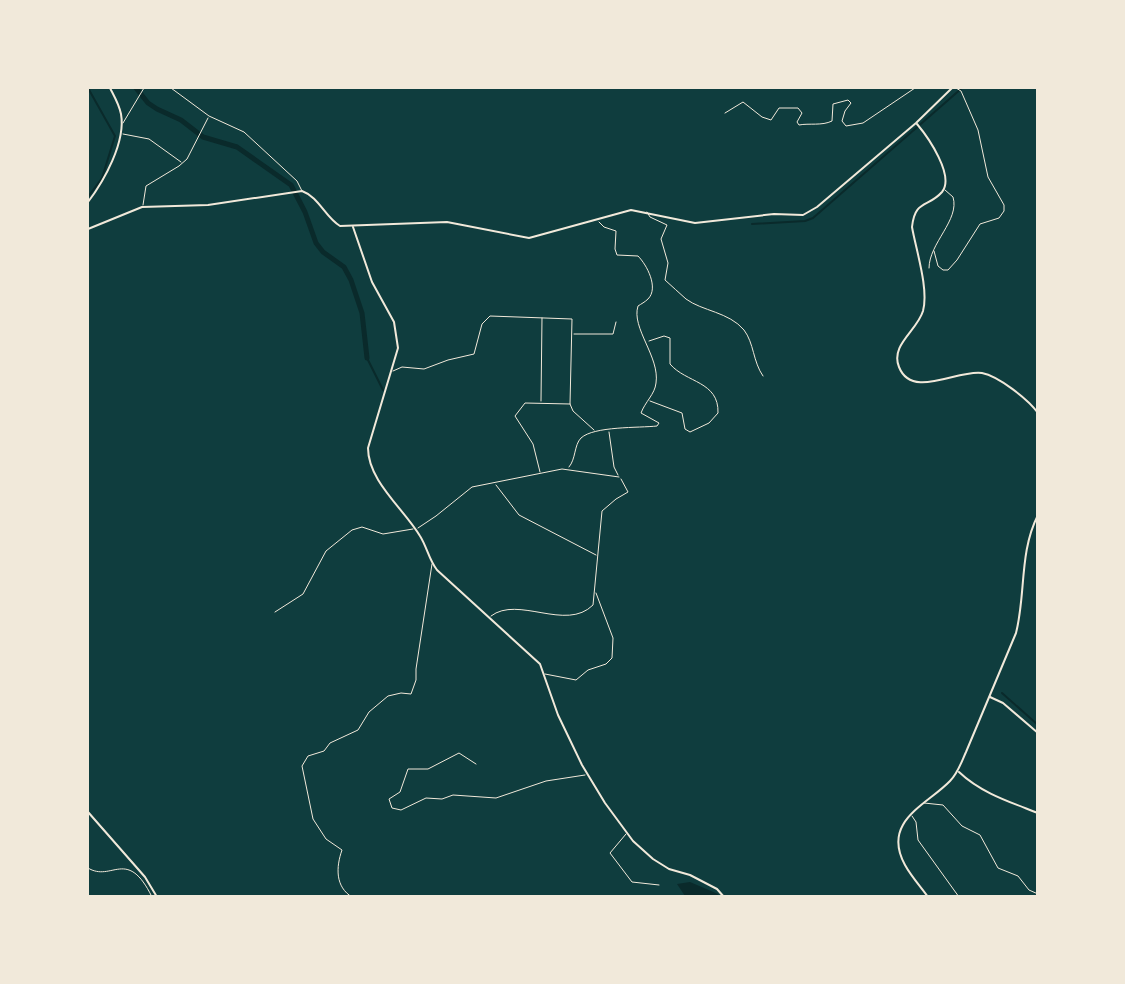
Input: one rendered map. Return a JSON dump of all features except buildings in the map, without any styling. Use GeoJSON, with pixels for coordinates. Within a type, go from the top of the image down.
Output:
{"type":"FeatureCollection","features":[{"type":"Feature","properties":{"kind":"street"},"geometry":{"type":"LineString","coordinates":[[110,88],[120,107],[122,124]]}},
{"type":"Feature","properties":{"kind":"street"},"geometry":{"type":"LineString","coordinates":[[88,202],[106,178],[122,124],[144,88]]}},
{"type":"Feature","properties":{"kind":"street"},"geometry":{"type":"LineString","coordinates":[[171,88],[209,116],[244,132],[297,181],[300,191]]}},
{"type":"Feature","properties":{"kind":"street"},"geometry":{"type":"LineString","coordinates":[[725,113],[745,103],[762,117],[771,120],[779,108],[798,108],[802,113],[797,122],[799,125],[822,124],[832,121],[833,103],[848,100],[851,103],[842,121],[846,126],[856,125],[865,122],[915,88]]}},
{"type":"Feature","properties":{"kind":"street"},"geometry":{"type":"LineString","coordinates":[[88,229],[142,206],[208,205],[300,191],[313,197],[335,223],[353,227],[447,222],[529,239],[631,210],[695,223],[774,214],[803,215],[817,207],[916,123],[952,88]]}},
{"type":"Feature","properties":{"kind":"street"},"geometry":{"type":"LineString","coordinates":[[934,251],[938,266],[948,270],[980,224],[999,218],[1004,211],[1004,205],[988,177],[978,130],[961,91],[956,88]]}},
{"type":"Feature","properties":{"kind":"street"},"geometry":{"type":"LineString","coordinates":[[142,206],[146,186],[183,163],[209,116]]}},
{"type":"Feature","properties":{"kind":"street"},"geometry":{"type":"LineString","coordinates":[[916,123],[926,135],[945,173],[940,194],[921,205],[913,216],[912,227],[925,301],[920,319],[898,352],[899,368],[908,378],[920,383],[972,373],[988,374],[997,377],[1038,413]]}},
{"type":"Feature","properties":{"kind":"street"},"geometry":{"type":"LineString","coordinates":[[120,133],[149,139],[183,163]]}},
{"type":"Feature","properties":{"kind":"street"},"geometry":{"type":"LineString","coordinates":[[929,268],[929,262],[954,210],[953,197],[943,189]]}},
{"type":"Feature","properties":{"kind":"street"},"geometry":{"type":"LineString","coordinates":[[647,212],[650,217],[667,225],[661,239],[669,266],[665,280],[687,300],[717,311],[744,330],[757,367],[763,376]]}},
{"type":"Feature","properties":{"kind":"street"},"geometry":{"type":"LineString","coordinates":[[568,469],[578,441],[585,435],[596,431],[658,425],[656,419],[641,412],[657,377],[636,311],[638,306],[649,299],[652,285],[646,267],[636,255],[617,254],[616,231],[604,227],[598,220]]}},
{"type":"Feature","properties":{"kind":"street"},"geometry":{"type":"LineString","coordinates":[[353,227],[372,282],[394,322],[398,348],[371,436],[368,457],[375,474],[415,528],[425,544],[432,564],[487,618],[529,653],[545,674],[558,715],[587,775],[633,841],[669,869],[708,884],[724,897]]}},
{"type":"Feature","properties":{"kind":"street"},"geometry":{"type":"LineString","coordinates":[[393,371],[402,367],[425,369],[472,355],[475,353],[482,324],[490,316],[572,319],[570,404],[573,411],[596,431]]}},
{"type":"Feature","properties":{"kind":"street"},"geometry":{"type":"LineString","coordinates":[[541,403],[542,317]]}},
{"type":"Feature","properties":{"kind":"street"},"geometry":{"type":"LineString","coordinates":[[572,334],[613,334],[616,322]]}},
{"type":"Feature","properties":{"kind":"street"},"geometry":{"type":"LineString","coordinates":[[646,341],[664,336],[670,338],[669,362],[686,377],[703,383],[712,394],[719,410],[713,420],[690,432],[685,429],[682,413],[648,401]]}},
{"type":"Feature","properties":{"kind":"street"},"geometry":{"type":"LineString","coordinates":[[541,474],[533,444],[515,416],[525,403],[570,404]]}},
{"type":"Feature","properties":{"kind":"street"},"geometry":{"type":"LineString","coordinates":[[487,618],[503,609],[582,613],[593,605],[602,511],[629,491],[614,467],[608,430]]}},
{"type":"Feature","properties":{"kind":"street"},"geometry":{"type":"LineString","coordinates":[[275,612],[303,594],[326,551],[352,530],[362,527],[383,534],[415,528],[436,516],[472,487],[568,469],[598,476],[620,477]]}},
{"type":"Feature","properties":{"kind":"street"},"geometry":{"type":"LineString","coordinates":[[495,483],[519,515],[598,556]]}},
{"type":"Feature","properties":{"kind":"street"},"geometry":{"type":"LineString","coordinates":[[928,897],[905,864],[900,852],[900,835],[910,813],[941,790],[958,771],[1016,633],[1020,617],[1024,558],[1029,534],[1038,515]]}},
{"type":"Feature","properties":{"kind":"street"},"geometry":{"type":"LineString","coordinates":[[352,897],[344,891],[339,882],[338,863],[342,853],[340,847],[326,839],[318,830],[311,814],[302,766],[309,756],[324,751],[330,743],[358,730],[369,712],[388,696],[411,694],[416,680],[432,564]]}},
{"type":"Feature","properties":{"kind":"street"},"geometry":{"type":"LineString","coordinates":[[545,674],[576,680],[588,670],[606,664],[612,658],[613,638],[594,589]]}},
{"type":"Feature","properties":{"kind":"street"},"geometry":{"type":"LineString","coordinates":[[989,696],[1003,703],[1038,733]]}},
{"type":"Feature","properties":{"kind":"street"},"geometry":{"type":"LineString","coordinates":[[476,764],[459,753],[428,769],[408,769],[400,792],[389,799],[392,808],[401,810],[426,798],[442,799],[453,795],[496,798],[546,781],[587,775]]}},
{"type":"Feature","properties":{"kind":"street"},"geometry":{"type":"LineString","coordinates":[[958,771],[994,796],[1038,813]]}},
{"type":"Feature","properties":{"kind":"street"},"geometry":{"type":"LineString","coordinates":[[922,804],[943,805],[962,826],[980,835],[998,867],[1018,876],[1029,890],[1038,894]]}},
{"type":"Feature","properties":{"kind":"street"},"geometry":{"type":"LineString","coordinates":[[88,812],[145,877],[157,897]]}},
{"type":"Feature","properties":{"kind":"street"},"geometry":{"type":"LineString","coordinates":[[910,813],[916,821],[918,839],[960,897]]}},
{"type":"Feature","properties":{"kind":"street"},"geometry":{"type":"LineString","coordinates":[[88,819],[90,815]]}},
{"type":"Feature","properties":{"kind":"street"},"geometry":{"type":"LineString","coordinates":[[628,833],[610,853],[632,883],[659,885]]}},
{"type":"Feature","properties":{"kind":"street"},"geometry":{"type":"LineString","coordinates":[[88,868],[94,871],[120,868],[136,873],[152,897]]}},
{"type":"Feature","properties":{"kind":"water"},"geometry":{"type":"Polygon","coordinates":[[[690,882],[719,896],[685,896],[677,884],[690,882]]]}},
{"type":"Feature","properties":{"kind":"waterway"},"geometry":{"type":"LineString","coordinates":[[88,88],[115,136],[102,178],[88,197]]}},
{"type":"Feature","properties":{"kind":"waterway"},"geometry":{"type":"LineString","coordinates":[[136,88],[148,103],[157,109],[181,120],[203,137],[237,147],[291,185],[305,212],[316,243],[323,252],[344,267],[351,280],[362,313],[367,358]]}},
{"type":"Feature","properties":{"kind":"waterway"},"geometry":{"type":"LineString","coordinates":[[752,224],[805,221],[813,218],[962,88]]}},
{"type":"Feature","properties":{"kind":"waterway"},"geometry":{"type":"LineString","coordinates":[[367,358],[383,390]]}},
{"type":"Feature","properties":{"kind":"waterway"},"geometry":{"type":"LineString","coordinates":[[1002,693],[1038,725]]}}]}
